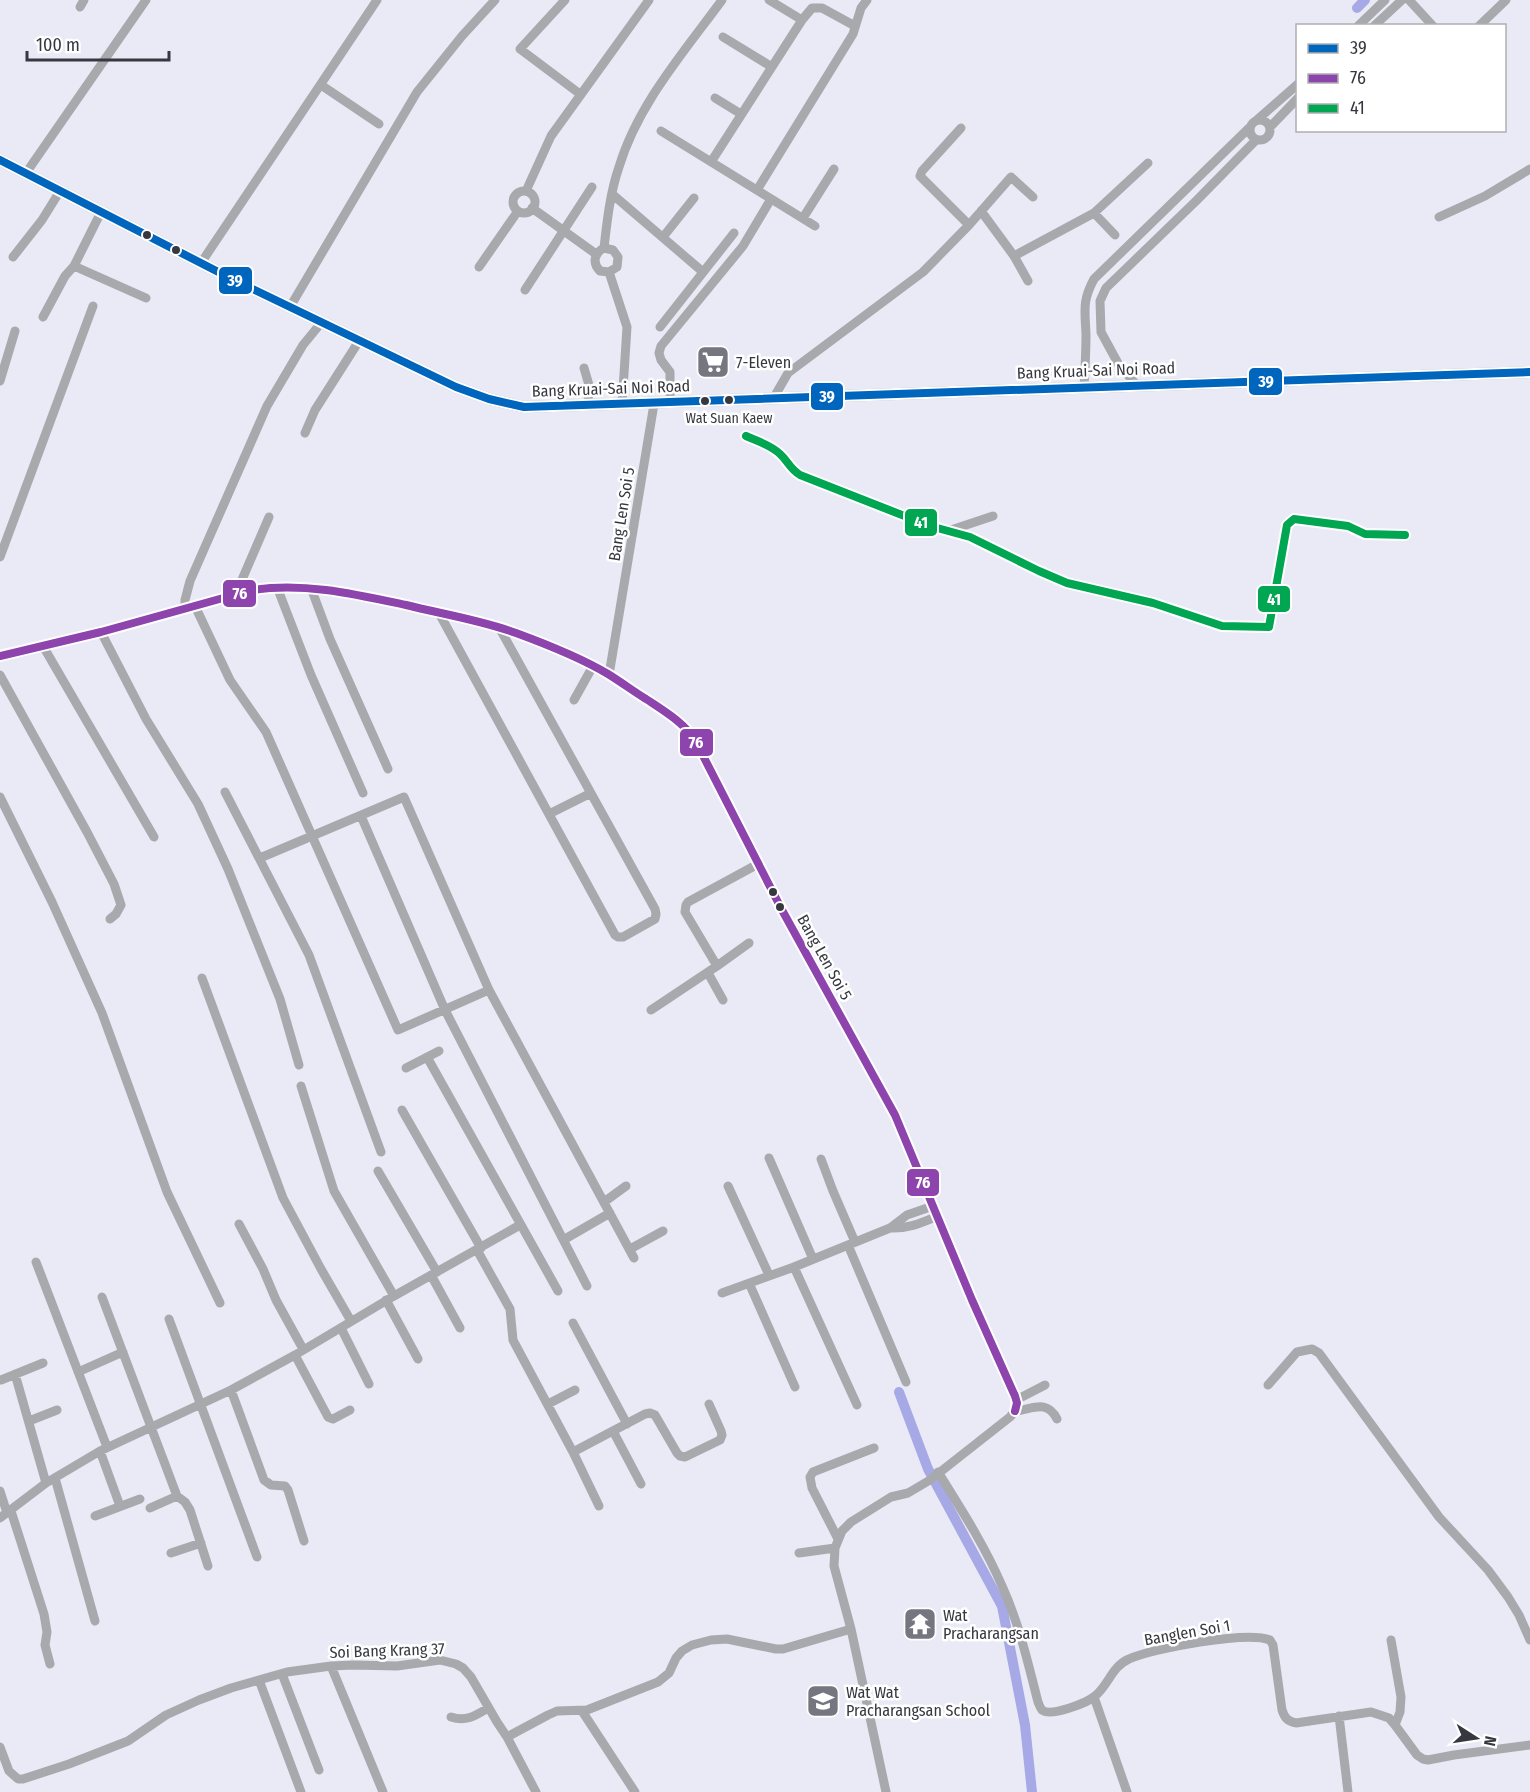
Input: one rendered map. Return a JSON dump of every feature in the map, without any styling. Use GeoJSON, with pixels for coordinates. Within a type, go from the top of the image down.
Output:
{"type":"FeatureCollection","features":[{"type":"Feature","properties":{"kind":"main road","name":"Bang Kruai-Sai Noi Road"},"geometry":{"type":"LineString","coordinates":[[0,160],[201,263],[456,387],[489,399],[524,407],[1530,372]]}},
{"type":"Feature","properties":{"kind":"street"},"geometry":{"type":"LineString","coordinates":[[26,173],[146,0]]}},
{"type":"Feature","properties":{"kind":"street"},"geometry":{"type":"LineString","coordinates":[[201,263],[377,0]]}},
{"type":"Feature","properties":{"kind":"street"},"geometry":{"type":"LineString","coordinates":[[290,307],[417,92],[462,36],[495,0]]}},
{"type":"Feature","properties":{"kind":"street"},"geometry":{"type":"LineString","coordinates":[[565,0],[520,49],[580,93]]}},
{"type":"Feature","properties":{"kind":"street"},"geometry":{"type":"LineString","coordinates":[[526,191],[551,136],[649,0]]}},
{"type":"Feature","properties":{"kind":"street"},"geometry":{"type":"LineString","coordinates":[[532,208],[564,231],[600,251],[613,250],[618,257],[617,267],[609,272],[600,271],[595,263],[600,251],[619,167],[635,126],[662,82],[722,0]]}},
{"type":"Feature","properties":{"kind":"street"},"geometry":{"type":"LineString","coordinates":[[769,0],[802,20]]}},
{"type":"Feature","properties":{"kind":"street"},"geometry":{"type":"LineString","coordinates":[[757,190],[853,34],[861,8],[867,0]]}},
{"type":"Feature","properties":{"kind":"street"},"geometry":{"type":"LineString","coordinates":[[1360,24],[1385,0]]}},
{"type":"Feature","properties":{"kind":"street"},"geometry":{"type":"LineString","coordinates":[[1376,24],[1402,0]]}},
{"type":"Feature","properties":{"kind":"street"},"geometry":{"type":"LineString","coordinates":[[1409,0],[1431,24]]}},
{"type":"Feature","properties":{"kind":"street"},"geometry":{"type":"LineString","coordinates":[[1481,24],[1506,0]]}},
{"type":"Feature","properties":{"kind":"street"},"geometry":{"type":"LineString","coordinates":[[711,162],[812,8],[817,7],[855,26]]}},
{"type":"Feature","properties":{"kind":"street"},"geometry":{"type":"LineString","coordinates":[[723,37],[772,67]]}},
{"type":"Feature","properties":{"kind":"street"},"geometry":{"type":"LineString","coordinates":[[321,85],[379,124]]}},
{"type":"Feature","properties":{"kind":"street"},"geometry":{"type":"LineString","coordinates":[[1256,140],[1251,135],[1251,124],[1296,87]]}},
{"type":"Feature","properties":{"kind":"street"},"geometry":{"type":"LineString","coordinates":[[715,98],[741,114]]}},
{"type":"Feature","properties":{"kind":"street"},"geometry":{"type":"LineString","coordinates":[[1138,386],[1120,367],[1101,332],[1100,301],[1106,288],[1256,140],[1266,138],[1270,127],[1296,100]]}},
{"type":"Feature","properties":{"kind":"street"},"geometry":{"type":"LineString","coordinates":[[1257,120],[1265,121],[1270,127]]}},
{"type":"Feature","properties":{"kind":"street"},"geometry":{"type":"LineString","coordinates":[[962,128],[920,176],[969,225]]}},
{"type":"Feature","properties":{"kind":"street"},"geometry":{"type":"LineString","coordinates":[[1084,387],[1086,293],[1094,279],[1250,129]]}},
{"type":"Feature","properties":{"kind":"street"},"geometry":{"type":"LineString","coordinates":[[661,131],[815,226]]}},
{"type":"Feature","properties":{"kind":"street"},"geometry":{"type":"LineString","coordinates":[[1014,256],[1094,213],[1148,162]]}},
{"type":"Feature","properties":{"kind":"street"},"geometry":{"type":"LineString","coordinates":[[803,218],[834,169]]}},
{"type":"Feature","properties":{"kind":"street"},"geometry":{"type":"LineString","coordinates":[[1439,217],[1485,195],[1530,169]]}},
{"type":"Feature","properties":{"kind":"street"},"geometry":{"type":"LineString","coordinates":[[773,399],[788,373],[923,272],[969,225],[1011,177],[1033,197]]}},
{"type":"Feature","properties":{"kind":"street"},"geometry":{"type":"LineString","coordinates":[[525,290],[592,187]]}},
{"type":"Feature","properties":{"kind":"street"},"geometry":{"type":"LineString","coordinates":[[1187,189],[1196,201]]}},
{"type":"Feature","properties":{"kind":"street"},"geometry":{"type":"LineString","coordinates":[[13,257],[42,220],[60,190]]}},
{"type":"Feature","properties":{"kind":"street"},"geometry":{"type":"LineString","coordinates":[[526,191],[534,200],[532,208],[525,212],[518,211],[513,204],[515,196],[526,191]]}},
{"type":"Feature","properties":{"kind":"street"},"geometry":{"type":"LineString","coordinates":[[612,194],[703,272]]}},
{"type":"Feature","properties":{"kind":"street"},"geometry":{"type":"LineString","coordinates":[[663,237],[694,198]]}},
{"type":"Feature","properties":{"kind":"street"},"geometry":{"type":"LineString","coordinates":[[670,403],[670,372],[658,353],[661,346],[742,246],[771,199]]}},
{"type":"Feature","properties":{"kind":"street"},"geometry":{"type":"LineString","coordinates":[[479,267],[518,211]]}},
{"type":"Feature","properties":{"kind":"street"},"geometry":{"type":"LineString","coordinates":[[981,211],[1014,256],[1028,281]]}},
{"type":"Feature","properties":{"kind":"street"},"geometry":{"type":"LineString","coordinates":[[43,317],[65,276],[74,266],[101,212]]}},
{"type":"Feature","properties":{"kind":"street"},"geometry":{"type":"LineString","coordinates":[[1094,213],[1115,235]]}},
{"type":"Feature","properties":{"kind":"street"},"geometry":{"type":"LineString","coordinates":[[660,327],[734,233]]}},
{"type":"Feature","properties":{"kind":"street"},"geometry":{"type":"LineString","coordinates":[[1124,249],[1134,261]]}},
{"type":"Feature","properties":{"kind":"street"},"geometry":{"type":"LineString","coordinates":[[74,266],[146,298]]}},
{"type":"Feature","properties":{"kind":"street"},"geometry":{"type":"LineString","coordinates":[[609,272],[627,327],[622,405]]}},
{"type":"Feature","properties":{"kind":"street"},"geometry":{"type":"LineString","coordinates":[[0,557],[93,306]]}},
{"type":"Feature","properties":{"kind":"street"},"geometry":{"type":"LineString","coordinates":[[321,322],[303,345],[267,406],[190,580],[185,600],[230,680],[266,732],[398,1030],[489,990]]}},
{"type":"Feature","properties":{"kind":"street"},"geometry":{"type":"LineString","coordinates":[[0,381],[15,331]]}},
{"type":"Feature","properties":{"kind":"street"},"geometry":{"type":"LineString","coordinates":[[1086,333],[1101,332]]}},
{"type":"Feature","properties":{"kind":"street"},"geometry":{"type":"LineString","coordinates":[[305,433],[315,410],[359,341]]}},
{"type":"Feature","properties":{"kind":"street"},"geometry":{"type":"LineString","coordinates":[[585,368],[588,406]]}},
{"type":"Feature","properties":{"kind":"street","name":"Bang Len Soi 5"},"geometry":{"type":"LineString","coordinates":[[654,404],[609,675],[670,716],[688,730],[695,740],[782,910],[900,1125],[1016,1400],[1015,1411]]}},
{"type":"Feature","properties":{"kind":"street"},"geometry":{"type":"LineString","coordinates":[[746,436],[774,449],[783,456],[792,470],[800,475],[930,526],[970,537],[1067,583],[1153,603],[1222,626],[1269,627],[1287,525],[1294,519],[1348,526],[1365,534],[1406,535]]}},
{"type":"Feature","properties":{"kind":"street"},"geometry":{"type":"LineString","coordinates":[[948,531],[993,516]]}},
{"type":"Feature","properties":{"kind":"street"},"geometry":{"type":"LineString","coordinates":[[240,593],[241,582],[269,517]]}},
{"type":"Feature","properties":{"kind":"street"},"geometry":{"type":"LineString","coordinates":[[0,656],[101,632],[240,593],[277,587],[311,588],[338,591],[499,627],[518,633],[609,675]]}},
{"type":"Feature","properties":{"kind":"street"},"geometry":{"type":"LineString","coordinates":[[277,587],[311,675],[363,793]]}},
{"type":"Feature","properties":{"kind":"street"},"geometry":{"type":"LineString","coordinates":[[311,588],[330,639],[388,769]]}},
{"type":"Feature","properties":{"kind":"street"},"geometry":{"type":"LineString","coordinates":[[439,613],[615,935],[618,938],[623,937],[655,919],[656,914],[499,627]]}},
{"type":"Feature","properties":{"kind":"street"},"geometry":{"type":"LineString","coordinates":[[101,632],[146,719],[198,804],[228,869],[280,999],[299,1065]]}},
{"type":"Feature","properties":{"kind":"street"},"geometry":{"type":"LineString","coordinates":[[43,646],[154,837]]}},
{"type":"Feature","properties":{"kind":"street"},"geometry":{"type":"LineString","coordinates":[[574,700],[593,666]]}},
{"type":"Feature","properties":{"kind":"street"},"geometry":{"type":"LineString","coordinates":[[0,675],[114,884],[121,905],[110,919]]}},
{"type":"Feature","properties":{"kind":"street"},"geometry":{"type":"LineString","coordinates":[[225,792],[309,955],[381,1152]]}},
{"type":"Feature","properties":{"kind":"street"},"geometry":{"type":"LineString","coordinates":[[549,814],[591,792]]}},
{"type":"Feature","properties":{"kind":"street"},"geometry":{"type":"LineString","coordinates":[[0,797],[43,882],[102,1013],[167,1192],[219,1303]]}},
{"type":"Feature","properties":{"kind":"street"},"geometry":{"type":"LineString","coordinates":[[260,858],[404,797],[489,990],[632,1254],[663,1231]]}},
{"type":"Feature","properties":{"kind":"street"},"geometry":{"type":"LineString","coordinates":[[361,816],[445,1010],[565,1239],[587,1286]]}},
{"type":"Feature","properties":{"kind":"street"},"geometry":{"type":"LineString","coordinates":[[717,966],[686,912],[686,905],[695,897],[759,864]]}},
{"type":"Feature","properties":{"kind":"street"},"geometry":{"type":"LineString","coordinates":[[651,1010],[708,973],[748,943]]}},
{"type":"Feature","properties":{"kind":"street"},"geometry":{"type":"LineString","coordinates":[[708,973],[723,1000]]}},
{"type":"Feature","properties":{"kind":"street"},"geometry":{"type":"LineString","coordinates":[[202,978],[283,1198],[351,1321]]}},
{"type":"Feature","properties":{"kind":"street"},"geometry":{"type":"LineString","coordinates":[[406,1068],[439,1051]]}},
{"type":"Feature","properties":{"kind":"street"},"geometry":{"type":"LineString","coordinates":[[427,1057],[558,1291]]}},
{"type":"Feature","properties":{"kind":"street"},"geometry":{"type":"LineString","coordinates":[[301,1086],[334,1191],[390,1298],[418,1359]]}},
{"type":"Feature","properties":{"kind":"street"},"geometry":{"type":"LineString","coordinates":[[402,1110],[510,1309],[513,1340],[599,1506]]}},
{"type":"Feature","properties":{"kind":"street"},"geometry":{"type":"LineString","coordinates":[[768,1158],[813,1259]]}},
{"type":"Feature","properties":{"kind":"street"},"geometry":{"type":"LineString","coordinates":[[821,1159],[906,1382]]}},
{"type":"Feature","properties":{"kind":"street"},"geometry":{"type":"LineString","coordinates":[[378,1171],[434,1274],[460,1328]]}},
{"type":"Feature","properties":{"kind":"street"},"geometry":{"type":"LineString","coordinates":[[728,1185],[769,1275]]}},
{"type":"Feature","properties":{"kind":"street"},"geometry":{"type":"LineString","coordinates":[[604,1202],[626,1186]]}},
{"type":"Feature","properties":{"kind":"street"},"geometry":{"type":"LineString","coordinates":[[722,1293],[890,1228],[907,1215],[933,1206]]}},
{"type":"Feature","properties":{"kind":"street"},"geometry":{"type":"LineString","coordinates":[[565,1239],[610,1213]]}},
{"type":"Feature","properties":{"kind":"street"},"geometry":{"type":"LineString","coordinates":[[890,1228],[903,1229],[938,1216]]}},
{"type":"Feature","properties":{"kind":"street"},"geometry":{"type":"LineString","coordinates":[[239,1224],[264,1269],[328,1417],[333,1419],[350,1410]]}},
{"type":"Feature","properties":{"kind":"street"},"geometry":{"type":"LineString","coordinates":[[6,1514],[46,1483],[103,1449],[231,1390],[520,1225]]}},
{"type":"Feature","properties":{"kind":"street"},"geometry":{"type":"LineString","coordinates":[[36,1262],[78,1372],[120,1506]]}},
{"type":"Feature","properties":{"kind":"street"},"geometry":{"type":"LineString","coordinates":[[794,1267],[857,1405]]}},
{"type":"Feature","properties":{"kind":"street"},"geometry":{"type":"LineString","coordinates":[[749,1283],[795,1387]]}},
{"type":"Feature","properties":{"kind":"street"},"geometry":{"type":"LineString","coordinates":[[102,1297],[177,1496],[190,1510],[208,1566]]}},
{"type":"Feature","properties":{"kind":"street"},"geometry":{"type":"LineString","coordinates":[[169,1319],[256,1557]]}},
{"type":"Feature","properties":{"kind":"street"},"geometry":{"type":"LineString","coordinates":[[573,1323],[627,1424]]}},
{"type":"Feature","properties":{"kind":"street"},"geometry":{"type":"LineString","coordinates":[[340,1328],[369,1384]]}},
{"type":"Feature","properties":{"kind":"street"},"geometry":{"type":"LineString","coordinates":[[1268,1385],[1297,1352],[1312,1349],[1319,1353],[1439,1517],[1488,1570],[1508,1597],[1519,1614],[1530,1640]]}},
{"type":"Feature","properties":{"kind":"street"},"geometry":{"type":"LineString","coordinates":[[78,1372],[123,1352]]}},
{"type":"Feature","properties":{"kind":"street"},"geometry":{"type":"LineString","coordinates":[[1,1380],[43,1363]]}},
{"type":"Feature","properties":{"kind":"street"},"geometry":{"type":"LineString","coordinates":[[15,1374],[46,1483]]}},
{"type":"Feature","properties":{"kind":"street"},"geometry":{"type":"LineString","coordinates":[[1016,1400],[1045,1385]]}},
{"type":"Feature","properties":{"kind":"street"},"geometry":{"type":"LineString","coordinates":[[231,1390],[264,1480],[267,1484],[285,1486],[288,1490],[304,1541]]}},
{"type":"Feature","properties":{"kind":"street"},"geometry":{"type":"LineString","coordinates":[[548,1404],[575,1390]]}},
{"type":"Feature","properties":{"kind":"street"},"geometry":{"type":"LineString","coordinates":[[573,1452],[650,1413],[655,1415],[677,1453],[685,1456],[720,1440],[722,1436],[709,1404]]}},
{"type":"Feature","properties":{"kind":"street"},"geometry":{"type":"LineString","coordinates":[[886,1792],[851,1629],[834,1566],[836,1543],[842,1531],[851,1522],[891,1497],[908,1493],[935,1475],[1015,1411],[1044,1406],[1050,1409],[1057,1419]]}},
{"type":"Feature","properties":{"kind":"street"},"geometry":{"type":"LineString","coordinates":[[29,1421],[57,1410]]}},
{"type":"Feature","properties":{"kind":"street"},"geometry":{"type":"LineString","coordinates":[[613,1431],[641,1484]]}},
{"type":"Feature","properties":{"kind":"street"},"geometry":{"type":"LineString","coordinates":[[836,1543],[812,1488],[810,1477],[813,1472],[874,1448]]}},
{"type":"Feature","properties":{"kind":"street"},"geometry":{"type":"LineString","coordinates":[[935,1475],[980,1541],[1002,1586],[1021,1636],[1040,1707],[1046,1712],[1052,1712],[1084,1703],[1094,1697],[1127,1792]]}},
{"type":"Feature","properties":{"kind":"street"},"geometry":{"type":"LineString","coordinates":[[55,1478],[95,1621]]}},
{"type":"Feature","properties":{"kind":"street"},"geometry":{"type":"LineString","coordinates":[[0,1491],[6,1514],[44,1614],[47,1632],[45,1645],[50,1664]]}},
{"type":"Feature","properties":{"kind":"street"},"geometry":{"type":"LineString","coordinates":[[150,1508],[177,1496]]}},
{"type":"Feature","properties":{"kind":"street"},"geometry":{"type":"LineString","coordinates":[[95,1516],[140,1499]]}},
{"type":"Feature","properties":{"kind":"street"},"geometry":{"type":"LineString","coordinates":[[171,1553],[201,1543]]}},
{"type":"Feature","properties":{"kind":"street"},"geometry":{"type":"LineString","coordinates":[[799,1553],[836,1543]]}},
{"type":"Feature","properties":{"kind":"street"},"geometry":{"type":"LineString","coordinates":[[507,1737],[557,1711],[582,1711],[658,1682],[669,1673],[681,1651],[692,1645],[727,1639],[783,1649],[851,1629]]}},
{"type":"Feature","properties":{"kind":"street","name":"Banglen Soi 1"},"geometry":{"type":"LineString","coordinates":[[1094,1697],[1120,1664],[1128,1659],[1159,1649],[1257,1637],[1270,1640],[1273,1645],[1282,1710],[1288,1721],[1296,1723],[1371,1712],[1389,1718],[1417,1755],[1428,1760],[1530,1745]]}},
{"type":"Feature","properties":{"kind":"street"},"geometry":{"type":"LineString","coordinates":[[1391,1640],[1401,1697],[1400,1712],[1395,1725]]}},
{"type":"Feature","properties":{"kind":"street","name":"Soi Bang Krang 37"},"geometry":{"type":"LineString","coordinates":[[0,1747],[9,1771],[18,1779],[23,1779],[128,1741],[153,1723],[199,1700],[259,1680],[331,1666],[397,1666],[440,1660],[463,1668],[471,1677],[507,1737],[536,1792]]}},
{"type":"Feature","properties":{"kind":"street"},"geometry":{"type":"LineString","coordinates":[[331,1666],[383,1792]]}},
{"type":"Feature","properties":{"kind":"street"},"geometry":{"type":"LineString","coordinates":[[282,1674],[319,1770]]}},
{"type":"Feature","properties":{"kind":"street"},"geometry":{"type":"LineString","coordinates":[[259,1680],[301,1792]]}},
{"type":"Feature","properties":{"kind":"street"},"geometry":{"type":"LineString","coordinates":[[451,1717],[465,1720],[488,1708]]}},
{"type":"Feature","properties":{"kind":"street"},"geometry":{"type":"LineString","coordinates":[[582,1711],[635,1792]]}},
{"type":"Feature","properties":{"kind":"street"},"geometry":{"type":"LineString","coordinates":[[1339,1716],[1348,1792]]}},
{"type":"Feature","properties":{"kind":"waterway"},"geometry":{"type":"LineString","coordinates":[[1357,8],[1365,0]]}},
{"type":"Feature","properties":{"kind":"waterway"},"geometry":{"type":"LineString","coordinates":[[899,1392],[928,1469],[1002,1606],[1025,1725],[1032,1792]]}},
{"type":"Feature","properties":{"kind":"transit line","name":"39"},"geometry":{"type":"LineString","coordinates":[[0,160],[234,280],[456,387],[489,399],[524,407],[1530,372]]}},
{"type":"Feature","properties":{"kind":"transit line","name":"41"},"geometry":{"type":"LineString","coordinates":[[746,436],[776,451],[800,475],[930,526],[970,537],[1067,583],[1153,603],[1222,626],[1269,627],[1287,525],[1294,519],[1348,526],[1365,534],[1405,535]]}},
{"type":"Feature","properties":{"kind":"transit line","name":"76"},"geometry":{"type":"LineString","coordinates":[[0,656],[101,632],[252,590],[310,588],[349,593],[503,628],[598,668],[673,717],[695,740],[782,910],[895,1115],[972,1300],[1015,1396],[1017,1403],[1015,1411]]}},
{"type":"Feature","properties":{"kind":"place","name":"7-Eleven"},"geometry":{"type":"Point","coordinates":[713,362]}},
{"type":"Feature","properties":{"kind":"place","name":"Wat Suan Kaew"},"geometry":{"type":"Point","coordinates":[729,400]}},
{"type":"Feature","properties":{"kind":"place","name":"Wat Pracharangsan"},"geometry":{"type":"Point","coordinates":[920,1624]}},
{"type":"Feature","properties":{"kind":"place","name":"Wat Wat Pracharangsan School"},"geometry":{"type":"Point","coordinates":[823,1701]}}]}
